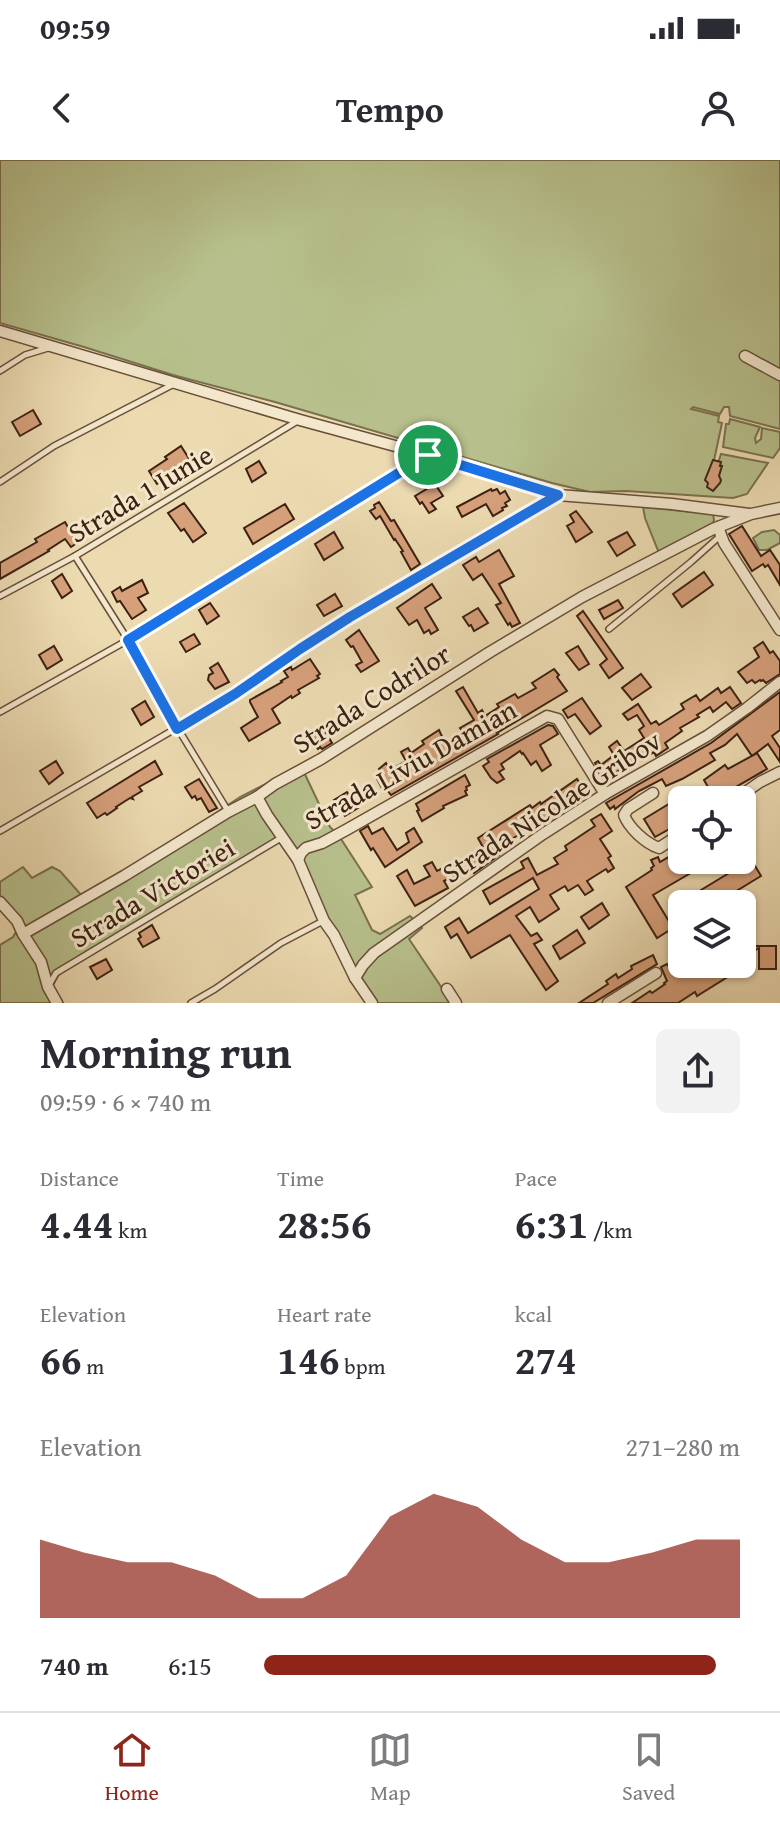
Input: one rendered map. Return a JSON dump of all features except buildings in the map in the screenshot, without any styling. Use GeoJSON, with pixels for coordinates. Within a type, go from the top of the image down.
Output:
{"type":"FeatureCollection","features":[{"type":"Feature","properties":{"kind":"street"},"geometry":{"type":"LineString","coordinates":[[0,331],[558,495],[751,514],[780,508]]}},
{"type":"Feature","properties":{"kind":"street"},"geometry":{"type":"LineString","coordinates":[[745,356],[780,375]]}},
{"type":"Feature","properties":{"kind":"street","name":"Strada Codrilor"},"geometry":{"type":"LineString","coordinates":[[23,934],[321,759],[582,597],[751,514]]}},
{"type":"Feature","properties":{"kind":"street"},"geometry":{"type":"LineString","coordinates":[[719,531],[780,630]]}},
{"type":"Feature","properties":{"kind":"street","name":"Strada Nicolae Gribov"},"geometry":{"type":"LineString","coordinates":[[355,978],[374,953],[504,861],[605,794],[707,736],[780,682]]}},
{"type":"Feature","properties":{"kind":"street","name":"Strada Liviu Damian"},"geometry":{"type":"LineString","coordinates":[[298,860],[306,848],[346,830],[547,716],[558,719],[605,794]]}},
{"type":"Feature","properties":{"kind":"street"},"geometry":{"type":"LineString","coordinates":[[754,786],[780,772]]}},
{"type":"Feature","properties":{"kind":"street"},"geometry":{"type":"LineString","coordinates":[[653,793],[624,815],[626,821],[650,845],[659,848],[668,842]]}},
{"type":"Feature","properties":{"kind":"street"},"geometry":{"type":"LineString","coordinates":[[257,797],[298,860],[324,921],[372,1003]]}},
{"type":"Feature","properties":{"kind":"street"},"geometry":{"type":"LineString","coordinates":[[0,902],[17,921],[41,962],[48,987],[57,1003]]}},
{"type":"Feature","properties":{"kind":"street"},"geometry":{"type":"LineString","coordinates":[[608,1003],[656,973]]}},
{"type":"Feature","properties":{"kind":"street"},"geometry":{"type":"LineString","coordinates":[[447,989],[456,1003]]}},
{"type":"Feature","properties":{"kind":"lane"},"geometry":{"type":"LineString","coordinates":[[0,371],[25,355],[53,346]]}},
{"type":"Feature","properties":{"kind":"lane"},"geometry":{"type":"LineString","coordinates":[[0,482],[54,446],[177,383]]}},
{"type":"Feature","properties":{"kind":"lane","name":"Strada 1 Iunie"},"geometry":{"type":"LineString","coordinates":[[0,596],[75,556],[300,420]]}},
{"type":"Feature","properties":{"kind":"lane"},"geometry":{"type":"LineString","coordinates":[[0,712],[128,640],[428,455]]}},
{"type":"Feature","properties":{"kind":"lane"},"geometry":{"type":"LineString","coordinates":[[0,831],[177,729],[350,617],[558,495]]}},
{"type":"Feature","properties":{"kind":"lane"},"geometry":{"type":"LineString","coordinates":[[609,629],[691,562],[719,531]]}},
{"type":"Feature","properties":{"kind":"lane"},"geometry":{"type":"LineString","coordinates":[[75,556],[128,640],[228,812]]}},
{"type":"Feature","properties":{"kind":"lane","name":"Strada Victoriei"},"geometry":{"type":"LineString","coordinates":[[48,987],[56,973],[283,837]]}},
{"type":"Feature","properties":{"kind":"lane"},"geometry":{"type":"LineString","coordinates":[[191,1003],[281,943],[324,921]]}},
{"type":"Feature","properties":{"kind":"green space"},"geometry":{"type":"Polygon","coordinates":[[[0,160],[780,160],[780,429],[730,416],[729,407],[724,407],[720,414],[691,409],[719,416],[718,422],[722,423],[713,465],[717,466],[721,454],[768,463],[747,494],[733,498],[626,491],[590,492],[0,323],[0,160]]]}},
{"type":"Feature","properties":{"kind":"green space"},"geometry":{"type":"Polygon","coordinates":[[[730,419],[760,427],[756,443],[761,439],[762,428],[780,432],[780,448],[773,458],[723,447],[726,424],[730,419]]]}},
{"type":"Feature","properties":{"kind":"green space"},"geometry":{"type":"Polygon","coordinates":[[[643,507],[713,514],[714,520],[659,553],[643,507]]]}},
{"type":"Feature","properties":{"kind":"green space"},"geometry":{"type":"Polygon","coordinates":[[[774,530],[780,535],[780,543],[767,550],[759,550],[753,538],[762,532],[774,530]]]}},
{"type":"Feature","properties":{"kind":"green space"},"geometry":{"type":"Polygon","coordinates":[[[301,766],[330,827],[372,887],[355,895],[372,930],[380,934],[410,916],[422,928],[409,939],[452,1003],[366,1003],[284,834],[59,974],[52,987],[63,1003],[0,1003],[0,945],[13,937],[17,930],[11,917],[0,907],[0,882],[23,867],[32,878],[52,867],[60,871],[82,896],[159,851],[240,797],[301,766]]]}},
{"type":"Feature","properties":{"kind":"route"},"geometry":{"type":"LineString","coordinates":[[428,455],[558,495],[350,617],[177,729],[128,640],[428,455]]}}]}
